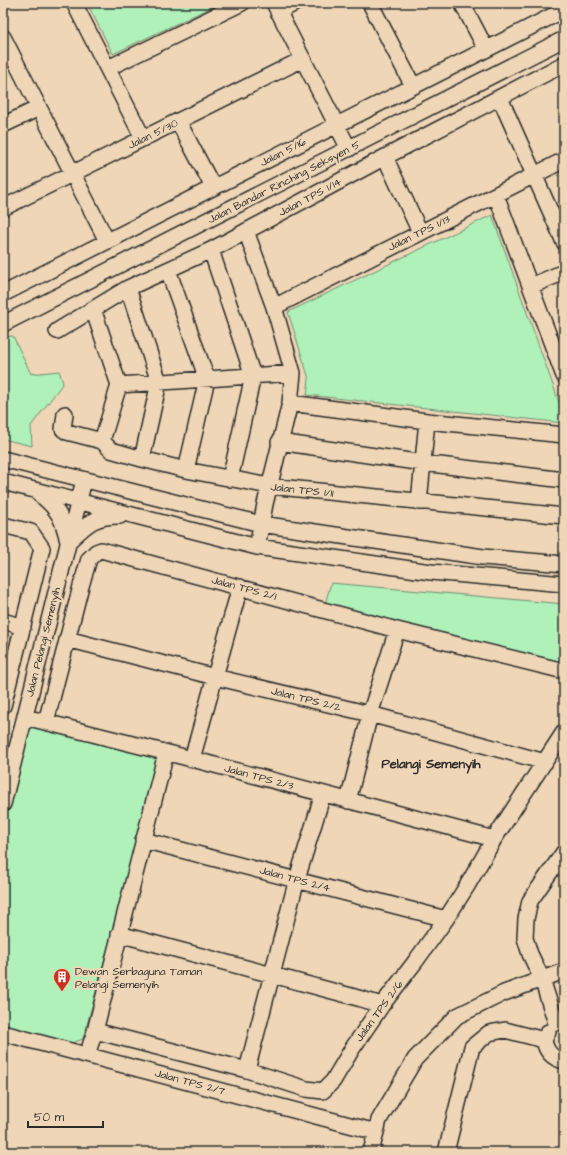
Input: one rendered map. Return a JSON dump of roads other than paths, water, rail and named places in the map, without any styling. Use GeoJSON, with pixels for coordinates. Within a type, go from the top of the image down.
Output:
{"type":"FeatureCollection","features":[{"type":"Feature","properties":{"kind":"street"},"geometry":{"type":"LineString","coordinates":[[74,3],[143,138]]}},
{"type":"Feature","properties":{"kind":"street"},"geometry":{"type":"LineString","coordinates":[[108,68],[242,3]]}},
{"type":"Feature","properties":{"kind":"street"},"geometry":{"type":"LineString","coordinates":[[295,3],[276,7],[348,149]]}},
{"type":"Feature","properties":{"kind":"street"},"geometry":{"type":"LineString","coordinates":[[370,3],[413,86]]}},
{"type":"Feature","properties":{"kind":"street"},"geometry":{"type":"LineString","coordinates":[[462,3],[486,49]]}},
{"type":"Feature","properties":{"kind":"street","name":"Jalan 5/16"},"geometry":{"type":"LineString","coordinates":[[3,294],[564,10]]}},
{"type":"Feature","properties":{"kind":"street"},"geometry":{"type":"LineString","coordinates":[[3,37],[107,241]]}},
{"type":"Feature","properties":{"kind":"street","name":"Jalan Bandar Rinching Seksyen 5"},"geometry":{"type":"LineString","coordinates":[[3,324],[564,39]]}},
{"type":"Feature","properties":{"kind":"street","name":"Jalan 5/30"},"geometry":{"type":"LineString","coordinates":[[3,208],[303,59]]}},
{"type":"Feature","properties":{"kind":"street","name":"Jalan TPS 1/14"},"geometry":{"type":"LineString","coordinates":[[57,331],[128,288],[211,250],[564,64]]}},
{"type":"Feature","properties":{"kind":"street"},"geometry":{"type":"LineString","coordinates":[[500,98],[564,242]]}},
{"type":"Feature","properties":{"kind":"street"},"geometry":{"type":"LineString","coordinates":[[3,125],[39,108]]}},
{"type":"Feature","properties":{"kind":"street"},"geometry":{"type":"LineString","coordinates":[[178,122],[213,187]]}},
{"type":"Feature","properties":{"kind":"street"},"geometry":{"type":"LineString","coordinates":[[385,157],[420,232]]}},
{"type":"Feature","properties":{"kind":"street","name":"Jalan TPS 1/13"},"geometry":{"type":"LineString","coordinates":[[274,306],[564,160]]}},
{"type":"Feature","properties":{"kind":"street"},"geometry":{"type":"LineString","coordinates":[[496,195],[564,376]]}},
{"type":"Feature","properties":{"kind":"street"},"geometry":{"type":"LineString","coordinates":[[246,231],[274,306],[293,373],[290,403],[264,504],[257,547]]}},
{"type":"Feature","properties":{"kind":"street"},"geometry":{"type":"LineString","coordinates":[[211,250],[253,376],[230,479]]}},
{"type":"Feature","properties":{"kind":"street"},"geometry":{"type":"LineString","coordinates":[[168,270],[207,379],[186,470]]}},
{"type":"Feature","properties":{"kind":"street"},"geometry":{"type":"LineString","coordinates":[[531,286],[564,272]]}},
{"type":"Feature","properties":{"kind":"street"},"geometry":{"type":"LineString","coordinates":[[128,288],[159,382],[142,459]]}},
{"type":"Feature","properties":{"kind":"street"},"geometry":{"type":"LineString","coordinates":[[93,309],[119,385],[102,441]]}},
{"type":"Feature","properties":{"kind":"street"},"geometry":{"type":"LineString","coordinates":[[119,385],[293,373]]}},
{"type":"Feature","properties":{"kind":"street"},"geometry":{"type":"LineString","coordinates":[[290,403],[427,421],[564,435]]}},
{"type":"Feature","properties":{"kind":"street","name":"Jalan TPS 1/11"},"geometry":{"type":"LineString","coordinates":[[65,414],[63,429],[67,432],[102,441],[111,450],[186,470],[230,479],[269,486],[564,516]]}},
{"type":"Feature","properties":{"kind":"street"},"geometry":{"type":"LineString","coordinates":[[419,502],[427,421]]}},
{"type":"Feature","properties":{"kind":"street"},"geometry":{"type":"LineString","coordinates":[[280,442],[423,463],[564,480]]}},
{"type":"Feature","properties":{"kind":"street"},"geometry":{"type":"LineString","coordinates":[[3,459],[261,524],[483,557],[564,564]]}},
{"type":"Feature","properties":{"kind":"street","name":"Jalan Pelangi Semenyih"},"geometry":{"type":"LineString","coordinates":[[3,804],[84,480]]}},
{"type":"Feature","properties":{"kind":"street"},"geometry":{"type":"LineString","coordinates":[[3,482],[257,547],[430,572],[564,584]]}},
{"type":"Feature","properties":{"kind":"street"},"geometry":{"type":"LineString","coordinates":[[36,491],[50,502],[57,510],[64,524],[68,542],[89,523],[106,516],[135,516]]}},
{"type":"Feature","properties":{"kind":"street"},"geometry":{"type":"LineString","coordinates":[[246,521],[264,504]]}},
{"type":"Feature","properties":{"kind":"street"},"geometry":{"type":"LineString","coordinates":[[264,504],[284,528]]}},
{"type":"Feature","properties":{"kind":"street"},"geometry":{"type":"LineString","coordinates":[[3,525],[31,532],[42,548],[3,706]]}},
{"type":"Feature","properties":{"kind":"street","name":"Jalan TPS 2/1"},"geometry":{"type":"LineString","coordinates":[[46,722],[89,559],[96,552],[101,550],[397,630],[564,671]]}},
{"type":"Feature","properties":{"kind":"street"},"geometry":{"type":"LineString","coordinates":[[192,759],[240,587]]}},
{"type":"Feature","properties":{"kind":"street"},"geometry":{"type":"LineString","coordinates":[[3,621],[23,627]]}},
{"type":"Feature","properties":{"kind":"street"},"geometry":{"type":"LineString","coordinates":[[348,801],[370,714],[397,630]]}},
{"type":"Feature","properties":{"kind":"street","name":"Jalan TPS 2/2"},"geometry":{"type":"LineString","coordinates":[[67,639],[215,677],[370,714],[545,762]]}},
{"type":"Feature","properties":{"kind":"street","name":"Jalan TPS 2/3"},"geometry":{"type":"LineString","coordinates":[[25,716],[494,840]]}},
{"type":"Feature","properties":{"kind":"street","name":"Jalan TPS 2/6"},"geometry":{"type":"LineString","coordinates":[[95,1031],[247,1070],[306,1089],[322,1091],[333,1081],[352,1049],[382,1005],[446,919],[470,882],[494,840],[564,732]]}},
{"type":"Feature","properties":{"kind":"street"},"geometry":{"type":"LineString","coordinates":[[87,1055],[95,1031],[166,753]]}},
{"type":"Feature","properties":{"kind":"street"},"geometry":{"type":"LineString","coordinates":[[247,1070],[297,880],[323,794]]}},
{"type":"Feature","properties":{"kind":"street","name":"Jalan TPS 2/4"},"geometry":{"type":"LineString","coordinates":[[143,840],[446,919]]}},
{"type":"Feature","properties":{"kind":"street"},"geometry":{"type":"LineString","coordinates":[[564,852],[530,900],[526,919],[525,938],[530,954],[560,1023],[550,1030],[544,1040],[547,1051],[556,1059],[564,1060]]}},
{"type":"Feature","properties":{"kind":"street"},"geometry":{"type":"LineString","coordinates":[[120,934],[382,1005]]}},
{"type":"Feature","properties":{"kind":"street"},"geometry":{"type":"LineString","coordinates":[[371,1152],[379,1120],[416,1059],[457,1016],[504,993],[564,971]]}},
{"type":"Feature","properties":{"kind":"street"},"geometry":{"type":"LineString","coordinates":[[446,1152],[472,1047],[489,1033],[506,1030],[544,1040]]}},
{"type":"Feature","properties":{"kind":"street","name":"Jalan TPS 2/7"},"geometry":{"type":"LineString","coordinates":[[3,1033],[376,1132]]}},
{"type":"Feature","properties":{"kind":"place","name":"Dewan Serbaguna Taman Pelangi Semenyih"},"geometry":{"type":"Point","coordinates":[62,992]}},
{"type":"Feature","properties":{"kind":"district","name":"Pelangi Semenyih"},"geometry":{"type":"Point","coordinates":[431,764]}}]}
